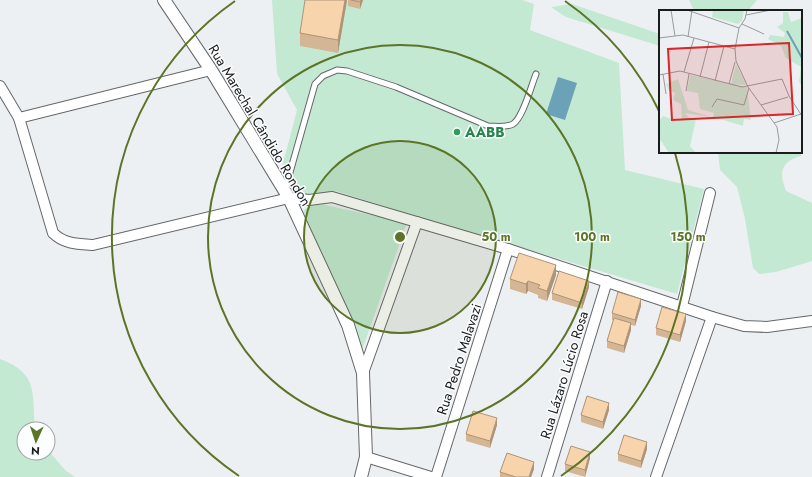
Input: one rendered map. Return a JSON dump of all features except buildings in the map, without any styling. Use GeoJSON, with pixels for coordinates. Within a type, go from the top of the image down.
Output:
{"type":"FeatureCollection","features":[{"type":"Feature","properties":{"kind":"street","name":"Rua Marechal Cândido Rondon"},"geometry":{"type":"LineString","coordinates":[[164,0],[211,70],[287,195],[345,319],[363,373],[366,457],[361,477]]}},
{"type":"Feature","properties":{"kind":"street"},"geometry":{"type":"LineString","coordinates":[[19,118],[211,70]]}},
{"type":"Feature","properties":{"kind":"street"},"geometry":{"type":"LineString","coordinates":[[0,86],[19,118],[53,232],[60,239],[76,244],[93,245],[287,195],[309,200],[332,197],[508,249],[712,317],[744,326],[767,327],[812,321]]}},
{"type":"Feature","properties":{"kind":"street"},"geometry":{"type":"LineString","coordinates":[[682,306],[710,193]]}},
{"type":"Feature","properties":{"kind":"street"},"geometry":{"type":"LineString","coordinates":[[363,373],[417,222]]}},
{"type":"Feature","properties":{"kind":"street","name":"Rua Pedro Malavazi"},"geometry":{"type":"LineString","coordinates":[[436,477],[508,249]]}},
{"type":"Feature","properties":{"kind":"street","name":"Rua Lázaro Lúcio Rosa"},"geometry":{"type":"LineString","coordinates":[[547,477],[607,281]]}},
{"type":"Feature","properties":{"kind":"street"},"geometry":{"type":"LineString","coordinates":[[656,477],[712,317]]}},
{"type":"Feature","properties":{"kind":"street"},"geometry":{"type":"LineString","coordinates":[[366,457],[431,477]]}},
{"type":"Feature","properties":{"kind":"lane"},"geometry":{"type":"LineString","coordinates":[[287,195],[315,84],[324,76],[337,70],[347,70],[396,87],[488,126],[503,127],[512,125],[519,120],[536,74]]}},
{"type":"Feature","properties":{"kind":"green space","name":"AABB"},"geometry":{"type":"Polygon","coordinates":[[[272,0],[522,0],[534,4],[530,30],[619,63],[625,170],[704,189],[677,294],[336,191],[301,198],[289,183],[283,163],[297,110],[277,74],[272,0]]]}},
{"type":"Feature","properties":{"kind":"green space"},"geometry":{"type":"Polygon","coordinates":[[[689,0],[757,0],[749,10],[694,10],[689,0]]]}},
{"type":"Feature","properties":{"kind":"green space"},"geometry":{"type":"Polygon","coordinates":[[[572,4],[659,34],[659,46],[566,17],[551,7],[572,4]]]}},
{"type":"Feature","properties":{"kind":"green space"},"geometry":{"type":"Polygon","coordinates":[[[718,153],[801,153],[801,156],[794,158],[785,165],[782,179],[786,191],[812,203],[812,261],[776,272],[759,274],[753,268],[745,219],[737,187],[720,170],[718,153]]]}},
{"type":"Feature","properties":{"kind":"green space"},"geometry":{"type":"Polygon","coordinates":[[[321,204],[407,223],[361,353],[301,215],[307,208],[321,204]]]}},
{"type":"Feature","properties":{"kind":"green space"},"geometry":{"type":"Polygon","coordinates":[[[0,359],[22,371],[31,386],[33,395],[35,421],[16,421],[16,461],[56,461],[56,459],[65,470],[75,477],[0,477],[0,359]]]}},
{"type":"Feature","properties":{"kind":"water"},"geometry":{"type":"Polygon","coordinates":[[[558,77],[577,83],[565,120],[546,114],[558,77]]]}},
{"type":"Feature","properties":{"kind":"place","name":"AABB"},"geometry":{"type":"Point","coordinates":[457,132]}}]}
